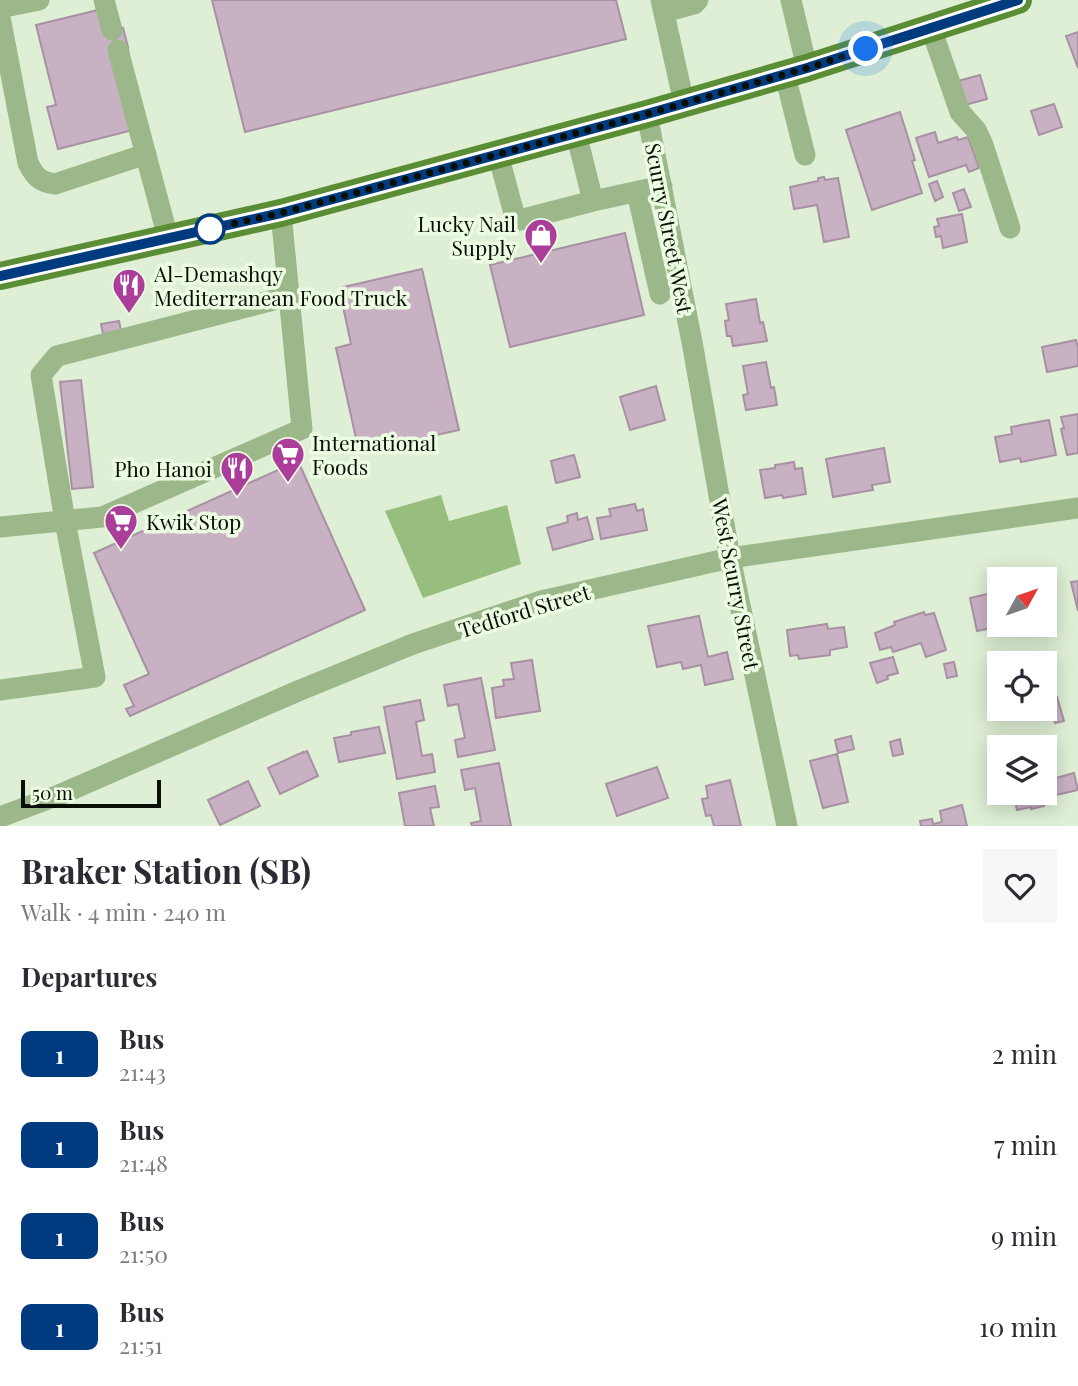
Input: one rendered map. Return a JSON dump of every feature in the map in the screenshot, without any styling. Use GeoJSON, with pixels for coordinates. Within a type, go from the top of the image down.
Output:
{"type":"FeatureCollection","features":[{"type":"Feature","properties":{"kind":"main road"},"geometry":{"type":"LineString","coordinates":[[0,276],[281,213],[647,114],[796,72],[932,28],[985,5],[1018,0]]}},
{"type":"Feature","properties":{"kind":"street"},"geometry":{"type":"LineString","coordinates":[[0,8],[38,0]]}},
{"type":"Feature","properties":{"kind":"street"},"geometry":{"type":"LineString","coordinates":[[104,0],[168,238]]}},
{"type":"Feature","properties":{"kind":"street"},"geometry":{"type":"LineString","coordinates":[[684,103],[663,6],[694,4],[698,0]]}},
{"type":"Feature","properties":{"kind":"street"},"geometry":{"type":"LineString","coordinates":[[791,0],[805,155]]}},
{"type":"Feature","properties":{"kind":"street"},"geometry":{"type":"LineString","coordinates":[[0,17],[28,163],[34,176],[42,182],[55,184],[146,154]]}},
{"type":"Feature","properties":{"kind":"street"},"geometry":{"type":"LineString","coordinates":[[932,28],[960,112],[976,130],[983,145],[1010,228]]}},
{"type":"Feature","properties":{"kind":"street","name":"Scurry Street West"},"geometry":{"type":"LineString","coordinates":[[647,114],[692,342]]}},
{"type":"Feature","properties":{"kind":"street"},"geometry":{"type":"LineString","coordinates":[[576,133],[593,201]]}},
{"type":"Feature","properties":{"kind":"street"},"geometry":{"type":"LineString","coordinates":[[498,154],[516,221],[662,186]]}},
{"type":"Feature","properties":{"kind":"street"},"geometry":{"type":"LineString","coordinates":[[637,192],[660,294]]}},
{"type":"Feature","properties":{"kind":"street"},"geometry":{"type":"LineString","coordinates":[[0,527],[102,517],[302,429],[281,213]]}},
{"type":"Feature","properties":{"kind":"street"},"geometry":{"type":"LineString","coordinates":[[0,690],[95,677],[41,375],[57,356],[289,296]]}},
{"type":"Feature","properties":{"kind":"street","name":"West Scurry Street"},"geometry":{"type":"LineString","coordinates":[[692,342],[730,558],[787,826]]}},
{"type":"Feature","properties":{"kind":"street","name":"Tedford Street"},"geometry":{"type":"LineString","coordinates":[[0,817],[59,795],[413,644],[541,601],[730,558],[1078,508]]}},
{"type":"Feature","properties":{"kind":"shaded area"},"geometry":{"type":"Polygon","coordinates":[[[441,495],[449,521],[507,505],[521,564],[423,598],[385,511],[441,495]]]}},
{"type":"Feature","properties":{"kind":"building"},"geometry":{"type":"Polygon","coordinates":[[[212,0],[616,0],[626,39],[245,132],[212,0]]]}},
{"type":"Feature","properties":{"kind":"building"},"geometry":{"type":"Polygon","coordinates":[[[102,9],[108,31],[123,28],[128,47],[133,130],[58,149],[47,107],[56,105],[36,25],[102,9]]]}},
{"type":"Feature","properties":{"kind":"building"},"geometry":{"type":"Polygon","coordinates":[[[1078,32],[1078,68],[1066,36],[1078,32]]]}},
{"type":"Feature","properties":{"kind":"building"},"geometry":{"type":"Polygon","coordinates":[[[980,75],[987,99],[965,105],[958,81],[980,75]]]}},
{"type":"Feature","properties":{"kind":"building"},"geometry":{"type":"Polygon","coordinates":[[[1054,104],[1062,127],[1039,135],[1031,111],[1054,104]]]}},
{"type":"Feature","properties":{"kind":"building"},"geometry":{"type":"Polygon","coordinates":[[[900,112],[922,193],[872,210],[846,130],[900,112]]]}},
{"type":"Feature","properties":{"kind":"building"},"geometry":{"type":"Polygon","coordinates":[[[935,132],[938,143],[957,137],[958,140],[968,137],[979,168],[969,172],[966,165],[929,177],[916,138],[935,132]]]}},
{"type":"Feature","properties":{"kind":"building"},"geometry":{"type":"Polygon","coordinates":[[[824,177],[825,180],[838,178],[849,237],[824,242],[817,205],[794,209],[790,187],[818,181],[818,178],[824,177]]]}},
{"type":"Feature","properties":{"kind":"building"},"geometry":{"type":"Polygon","coordinates":[[[937,181],[943,197],[935,201],[929,184],[937,181]]]}},
{"type":"Feature","properties":{"kind":"building"},"geometry":{"type":"Polygon","coordinates":[[[964,189],[971,207],[959,211],[953,193],[964,189]]]}},
{"type":"Feature","properties":{"kind":"building"},"geometry":{"type":"Polygon","coordinates":[[[962,214],[967,242],[943,248],[941,236],[936,237],[934,227],[939,226],[937,219],[962,214]]]}},
{"type":"Feature","properties":{"kind":"building"},"geometry":{"type":"Polygon","coordinates":[[[625,233],[644,315],[510,347],[490,265],[625,233]]]}},
{"type":"Feature","properties":{"kind":"building"},"geometry":{"type":"Polygon","coordinates":[[[422,269],[459,430],[359,452],[336,348],[351,344],[339,288],[422,269]]]}},
{"type":"Feature","properties":{"kind":"building"},"geometry":{"type":"Polygon","coordinates":[[[756,299],[760,323],[763,322],[767,341],[733,346],[731,336],[727,336],[725,321],[729,320],[726,304],[756,299]]]}},
{"type":"Feature","properties":{"kind":"building"},"geometry":{"type":"Polygon","coordinates":[[[119,321],[121,331],[103,334],[101,324],[119,321]]]}},
{"type":"Feature","properties":{"kind":"building"},"geometry":{"type":"Polygon","coordinates":[[[1076,340],[1078,366],[1047,372],[1042,347],[1076,340]]]}},
{"type":"Feature","properties":{"kind":"building"},"geometry":{"type":"Polygon","coordinates":[[[766,362],[777,405],[746,410],[743,395],[748,394],[743,366],[766,362]]]}},
{"type":"Feature","properties":{"kind":"building"},"geometry":{"type":"Polygon","coordinates":[[[81,380],[93,487],[72,489],[60,382],[81,380]]]}},
{"type":"Feature","properties":{"kind":"building"},"geometry":{"type":"Polygon","coordinates":[[[656,386],[665,420],[630,430],[620,397],[656,386]]]}},
{"type":"Feature","properties":{"kind":"building"},"geometry":{"type":"Polygon","coordinates":[[[1078,414],[1078,453],[1067,455],[1061,417],[1078,414]]]}},
{"type":"Feature","properties":{"kind":"building"},"geometry":{"type":"Polygon","coordinates":[[[1049,420],[1056,455],[1021,462],[1020,458],[1000,462],[995,437],[1012,434],[1011,427],[1049,420]]]}},
{"type":"Feature","properties":{"kind":"building"},"geometry":{"type":"Polygon","coordinates":[[[884,448],[890,482],[872,485],[873,490],[833,497],[826,459],[884,448]]]}},
{"type":"Feature","properties":{"kind":"building"},"geometry":{"type":"Polygon","coordinates":[[[574,455],[580,477],[556,483],[551,461],[574,455]]]}},
{"type":"Feature","properties":{"kind":"building"},"geometry":{"type":"Polygon","coordinates":[[[298,461],[365,610],[130,716],[126,709],[134,706],[124,685],[149,674],[94,553],[298,461]]]}},
{"type":"Feature","properties":{"kind":"building"},"geometry":{"type":"Polygon","coordinates":[[[794,462],[795,469],[802,468],[806,494],[765,498],[760,470],[794,462]]]}},
{"type":"Feature","properties":{"kind":"building"},"geometry":{"type":"Polygon","coordinates":[[[635,504],[637,511],[643,509],[647,530],[601,539],[597,518],[611,516],[609,509],[635,504]]]}},
{"type":"Feature","properties":{"kind":"building"},"geometry":{"type":"Polygon","coordinates":[[[577,513],[578,520],[587,517],[593,539],[553,550],[547,528],[568,522],[567,516],[577,513]]]}},
{"type":"Feature","properties":{"kind":"building"},"geometry":{"type":"Polygon","coordinates":[[[1078,581],[1078,611],[1071,582],[1078,581]]]}},
{"type":"Feature","properties":{"kind":"building"},"geometry":{"type":"Polygon","coordinates":[[[987,594],[987,629],[977,631],[970,598],[987,594]]]}},
{"type":"Feature","properties":{"kind":"building"},"geometry":{"type":"Polygon","coordinates":[[[924,612],[925,615],[934,613],[946,650],[926,657],[921,643],[893,652],[891,647],[880,650],[875,633],[895,625],[894,622],[924,612]]]}},
{"type":"Feature","properties":{"kind":"building"},"geometry":{"type":"Polygon","coordinates":[[[699,616],[708,657],[727,652],[733,679],[705,685],[701,665],[683,669],[681,662],[657,667],[648,626],[699,616]]]}},
{"type":"Feature","properties":{"kind":"building"},"geometry":{"type":"Polygon","coordinates":[[[827,624],[828,629],[844,627],[847,647],[830,650],[830,655],[799,659],[798,655],[790,656],[787,630],[827,624]]]}},
{"type":"Feature","properties":{"kind":"building"},"geometry":{"type":"Polygon","coordinates":[[[893,657],[898,673],[877,683],[870,663],[893,657]]]}},
{"type":"Feature","properties":{"kind":"building"},"geometry":{"type":"Polygon","coordinates":[[[532,660],[540,711],[496,718],[492,688],[504,686],[503,680],[514,679],[511,663],[532,660]]]}},
{"type":"Feature","properties":{"kind":"building"},"geometry":{"type":"Polygon","coordinates":[[[954,662],[957,676],[947,678],[944,664],[954,662]]]}},
{"type":"Feature","properties":{"kind":"building"},"geometry":{"type":"Polygon","coordinates":[[[481,678],[495,750],[458,757],[455,740],[465,738],[458,704],[448,706],[444,685],[481,678]]]}},
{"type":"Feature","properties":{"kind":"building"},"geometry":{"type":"Polygon","coordinates":[[[1057,697],[1064,721],[1055,723],[1057,721],[1057,697]]]}},
{"type":"Feature","properties":{"kind":"building"},"geometry":{"type":"Polygon","coordinates":[[[420,700],[424,720],[416,722],[422,756],[432,754],[435,772],[397,779],[384,707],[420,700]]]}},
{"type":"Feature","properties":{"kind":"building"},"geometry":{"type":"Polygon","coordinates":[[[379,727],[385,753],[339,762],[334,738],[379,727]]]}},
{"type":"Feature","properties":{"kind":"building"},"geometry":{"type":"Polygon","coordinates":[[[851,736],[854,749],[838,753],[835,740],[851,736]]]}},
{"type":"Feature","properties":{"kind":"building"},"geometry":{"type":"Polygon","coordinates":[[[900,739],[903,754],[893,756],[890,742],[900,739]]]}},
{"type":"Feature","properties":{"kind":"building"},"geometry":{"type":"Polygon","coordinates":[[[307,751],[318,776],[280,794],[268,768],[307,751]]]}},
{"type":"Feature","properties":{"kind":"building"},"geometry":{"type":"Polygon","coordinates":[[[837,754],[848,802],[823,808],[810,761],[837,754]]]}},
{"type":"Feature","properties":{"kind":"building"},"geometry":{"type":"Polygon","coordinates":[[[499,763],[511,826],[472,826],[471,823],[481,821],[475,788],[465,790],[461,770],[499,763]]]}},
{"type":"Feature","properties":{"kind":"building"},"geometry":{"type":"Polygon","coordinates":[[[657,767],[668,798],[617,816],[606,784],[657,767]]]}},
{"type":"Feature","properties":{"kind":"building"},"geometry":{"type":"Polygon","coordinates":[[[1074,773],[1078,790],[1057,795],[1057,778],[1074,773]]]}},
{"type":"Feature","properties":{"kind":"building"},"geometry":{"type":"Polygon","coordinates":[[[730,780],[741,826],[714,826],[711,815],[706,816],[702,799],[708,798],[706,786],[730,780]]]}},
{"type":"Feature","properties":{"kind":"building"},"geometry":{"type":"Polygon","coordinates":[[[248,781],[260,806],[220,825],[208,800],[248,781]]]}},
{"type":"Feature","properties":{"kind":"building"},"geometry":{"type":"Polygon","coordinates":[[[435,786],[439,807],[430,808],[434,826],[405,826],[399,793],[435,786]]]}},
{"type":"Feature","properties":{"kind":"building"},"geometry":{"type":"Polygon","coordinates":[[[962,805],[967,826],[921,826],[920,821],[932,819],[933,824],[942,822],[940,811],[962,805]]]}},
{"type":"Feature","properties":{"kind":"building"},"geometry":{"type":"Polygon","coordinates":[[[1016,805],[1044,806],[1031,809],[1017,810],[1016,805]]]}},
{"type":"Feature","properties":{"kind":"bus line","name":"1"},"geometry":{"type":"LineString","coordinates":[[0,276],[281,213],[647,114],[807,68],[1018,0]]}},
{"type":"Feature","properties":{"kind":"place","name":"Lucky Nail Supply"},"geometry":{"type":"Point","coordinates":[541,265]}},
{"type":"Feature","properties":{"kind":"place","name":"Al-Demashqy Mediterranean Food Truck"},"geometry":{"type":"Point","coordinates":[129,315]}},
{"type":"Feature","properties":{"kind":"place","name":"International Foods"},"geometry":{"type":"Point","coordinates":[288,484]}},
{"type":"Feature","properties":{"kind":"place","name":"Pho Hanoi"},"geometry":{"type":"Point","coordinates":[237,498]}},
{"type":"Feature","properties":{"kind":"place","name":"Kwik Stop"},"geometry":{"type":"Point","coordinates":[121,551]}},
{"type":"Feature","properties":{"kind":"route"},"geometry":{"type":"LineString","coordinates":[[210,229],[281,213],[647,114],[866,49]]}}]}
